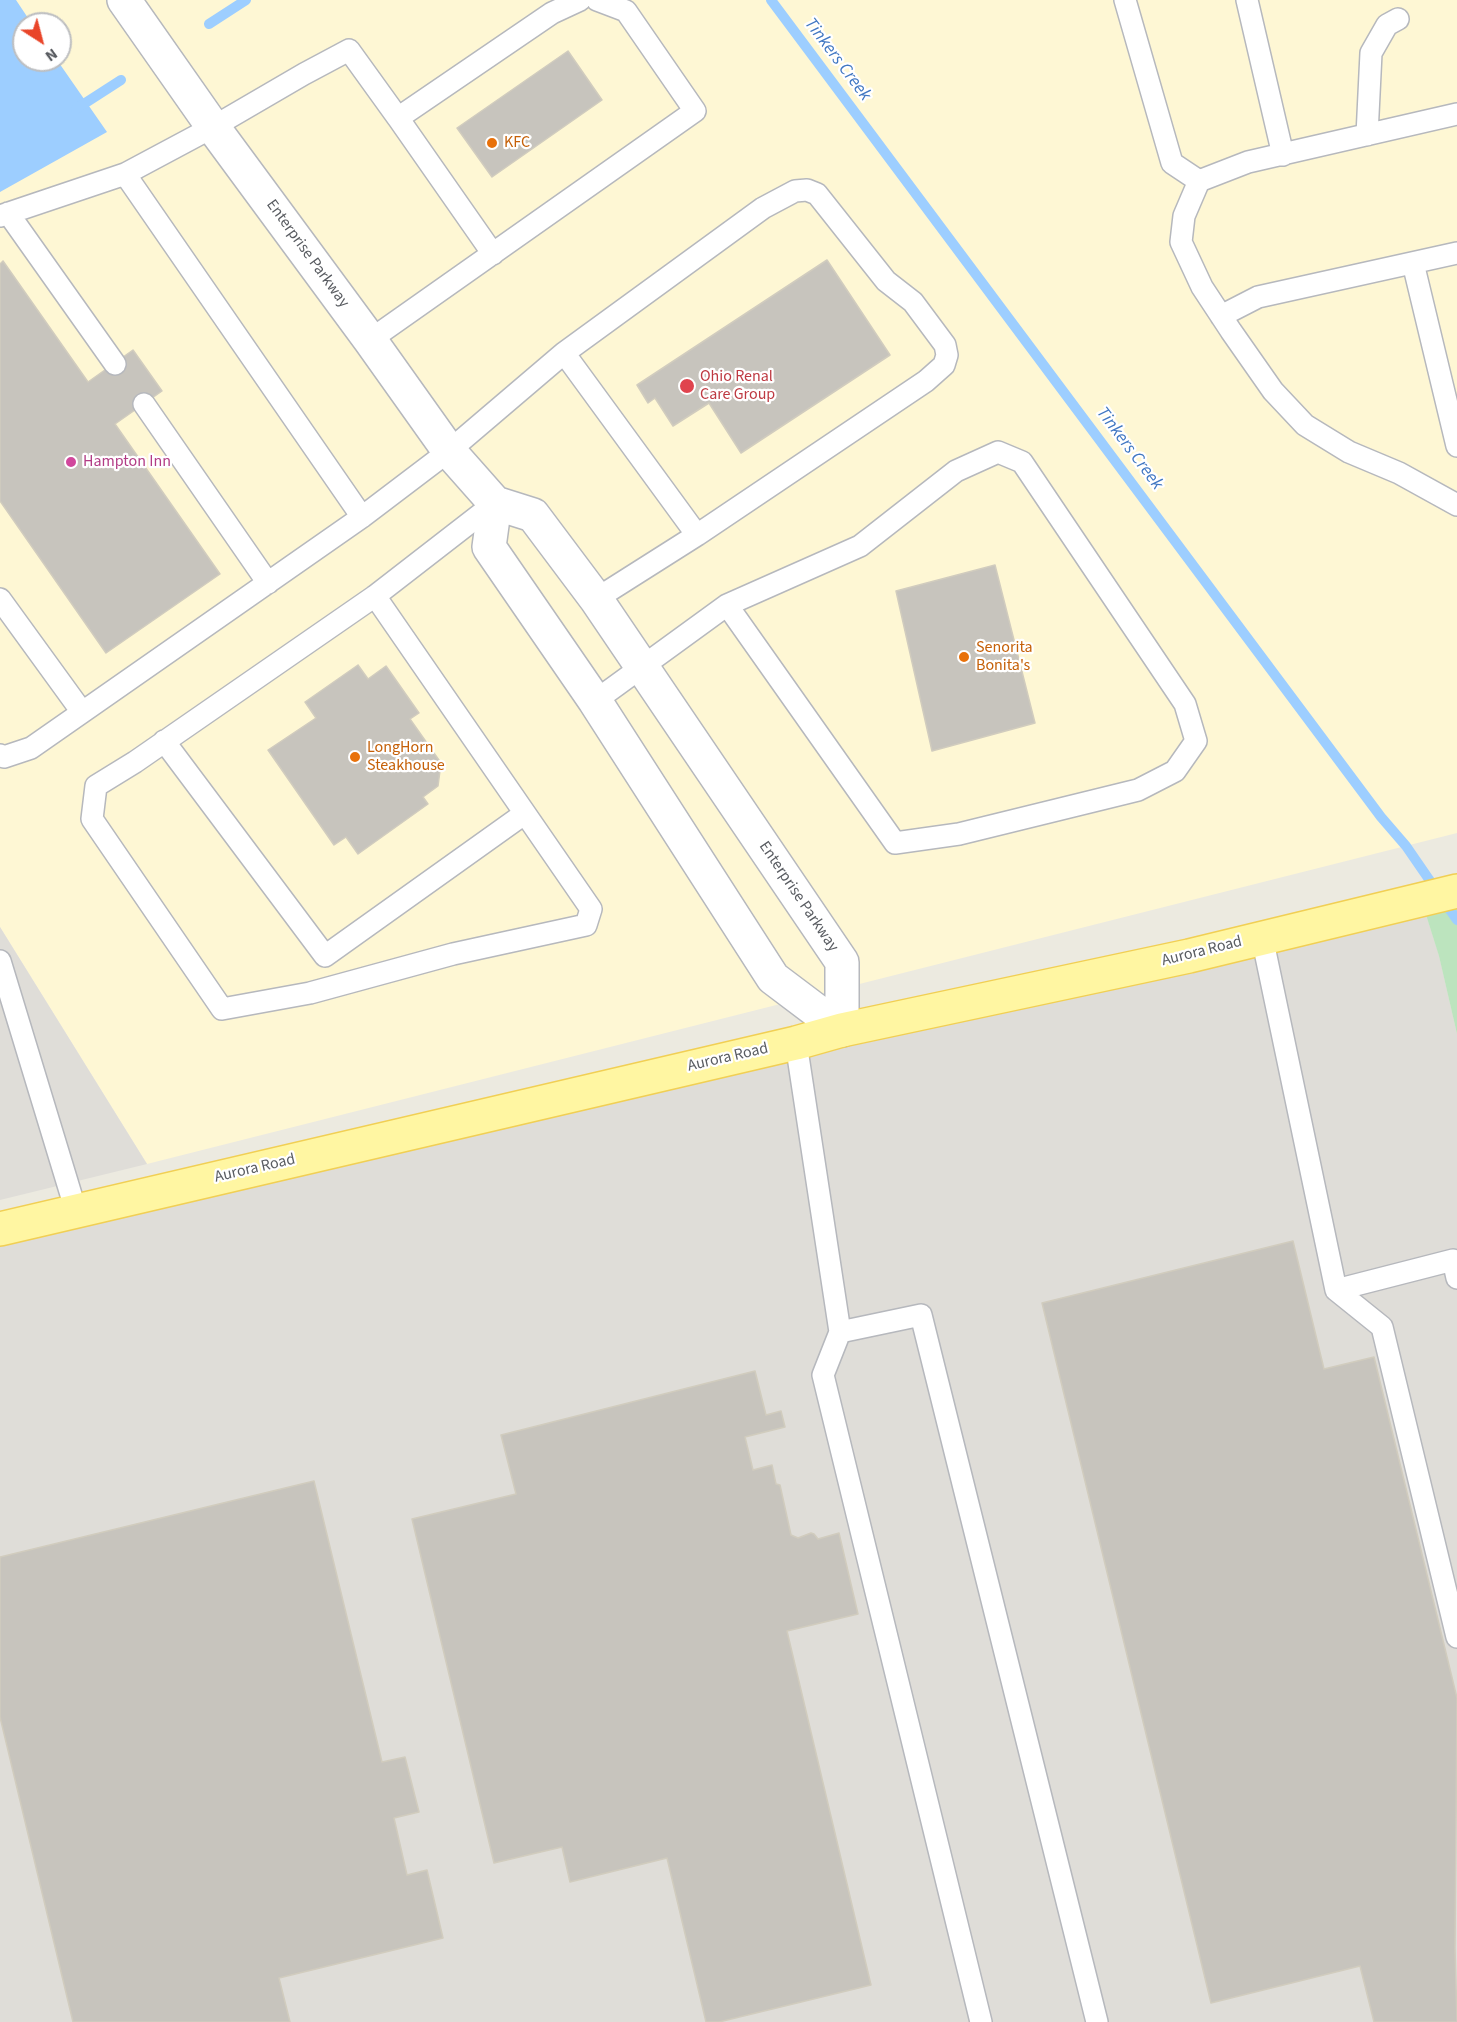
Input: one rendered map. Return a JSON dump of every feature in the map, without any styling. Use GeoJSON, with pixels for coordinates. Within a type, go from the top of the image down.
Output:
{"type":"FeatureCollection","features":[{"type":"Feature","properties":{"kind":"main road","name":"Aurora Road"},"geometry":{"type":"LineString","coordinates":[[0,1229],[796,1043],[842,1030],[1178,958],[1457,891]]}},
{"type":"Feature","properties":{"kind":"street","name":"Enterprise Parkway"},"geometry":{"type":"LineString","coordinates":[[124,0],[213,127],[449,451],[495,503],[533,515],[596,599],[842,962],[842,1030]]}},
{"type":"Feature","properties":{"kind":"street"},"geometry":{"type":"LineString","coordinates":[[495,503],[489,547],[595,701],[773,978],[842,1030]]}},
{"type":"Feature","properties":{"kind":"lane"},"geometry":{"type":"LineString","coordinates":[[398,118],[552,13],[580,0]]}},
{"type":"Feature","properties":{"kind":"lane"},"geometry":{"type":"LineString","coordinates":[[370,340],[695,111],[626,11],[597,0]]}},
{"type":"Feature","properties":{"kind":"lane"},"geometry":{"type":"LineString","coordinates":[[1125,0],[1172,163],[1199,181]]}},
{"type":"Feature","properties":{"kind":"lane"},"geometry":{"type":"LineString","coordinates":[[1247,0],[1283,155]]}},
{"type":"Feature","properties":{"kind":"lane"},"geometry":{"type":"LineString","coordinates":[[1368,135],[1371,53],[1387,26],[1398,19]]}},
{"type":"Feature","properties":{"kind":"lane"},"geometry":{"type":"LineString","coordinates":[[115,364],[4,214],[125,174],[350,50],[493,254]]}},
{"type":"Feature","properties":{"kind":"lane"},"geometry":{"type":"LineString","coordinates":[[1457,114],[1248,162],[1199,181],[1184,216],[1181,242],[1202,287],[1221,316],[1274,391],[1305,425],[1349,452],[1398,473],[1457,505]]}},
{"type":"Feature","properties":{"kind":"lane"},"geometry":{"type":"LineString","coordinates":[[125,174],[362,517]]}},
{"type":"Feature","properties":{"kind":"lane"},"geometry":{"type":"LineString","coordinates":[[0,754],[4,757],[31,748],[362,517],[449,451],[564,353],[763,208],[795,191],[807,190],[817,194],[886,281],[914,302],[945,345],[947,355],[944,365],[926,381],[697,535],[596,599]]}},
{"type":"Feature","properties":{"kind":"lane"},"geometry":{"type":"LineString","coordinates":[[1221,316],[1258,297],[1457,253]]}},
{"type":"Feature","properties":{"kind":"lane"},"geometry":{"type":"LineString","coordinates":[[1413,263],[1457,447]]}},
{"type":"Feature","properties":{"kind":"lane"},"geometry":{"type":"LineString","coordinates":[[564,353],[697,535]]}},
{"type":"Feature","properties":{"kind":"lane"},"geometry":{"type":"LineString","coordinates":[[144,404],[268,583]]}},
{"type":"Feature","properties":{"kind":"lane"},"geometry":{"type":"LineString","coordinates":[[595,701],[727,605],[860,546],[956,471],[998,452],[1022,462],[1185,704],[1196,741],[1175,771],[1138,790],[959,834],[895,843],[727,605]]}},
{"type":"Feature","properties":{"kind":"lane"},"geometry":{"type":"LineString","coordinates":[[375,596],[591,909],[586,925],[453,954],[310,993],[222,1009],[92,819],[96,786],[375,596],[495,503]]}},
{"type":"Feature","properties":{"kind":"lane"},"geometry":{"type":"LineString","coordinates":[[0,599],[82,712]]}},
{"type":"Feature","properties":{"kind":"lane"},"geometry":{"type":"LineString","coordinates":[[164,741],[345,984]]}},
{"type":"Feature","properties":{"kind":"lane"},"geometry":{"type":"LineString","coordinates":[[325,956],[524,814]]}},
{"type":"Feature","properties":{"kind":"lane"},"geometry":{"type":"LineString","coordinates":[[1262,937],[1336,1290],[1382,1328],[1457,1637]]}},
{"type":"Feature","properties":{"kind":"lane"},"geometry":{"type":"LineString","coordinates":[[0,961],[76,1211]]}},
{"type":"Feature","properties":{"kind":"lane"},"geometry":{"type":"LineString","coordinates":[[796,1043],[840,1332],[823,1375],[981,2022]]}},
{"type":"Feature","properties":{"kind":"lane"},"geometry":{"type":"LineString","coordinates":[[1336,1290],[1453,1260],[1457,1278]]}},
{"type":"Feature","properties":{"kind":"lane"},"geometry":{"type":"LineString","coordinates":[[840,1332],[921,1316],[1097,2022]]}},
{"type":"Feature","properties":{"kind":"shaded area"},"geometry":{"type":"Polygon","coordinates":[[[0,0],[1457,0],[1457,833],[147,1164],[0,927],[0,0]]]}},
{"type":"Feature","properties":{"kind":"shaded area"},"geometry":{"type":"Polygon","coordinates":[[[1421,899],[1439,955],[1457,1034],[1457,2022],[0,2022],[0,1229],[1421,899]]]}},
{"type":"Feature","properties":{"kind":"shaded area"},"geometry":{"type":"Polygon","coordinates":[[[0,927],[147,1164],[0,1200],[0,927]]]}},
{"type":"Feature","properties":{"kind":"green space"},"geometry":{"type":"Polygon","coordinates":[[[1457,891],[1457,1034],[1439,956],[1421,899],[1457,891]]]}},
{"type":"Feature","properties":{"kind":"water"},"geometry":{"type":"Polygon","coordinates":[[[0,0],[16,0],[24,12],[12,12],[12,72],[65,72],[107,132],[0,192],[0,0]]]}},
{"type":"Feature","properties":{"kind":"building"},"geometry":{"type":"Polygon","coordinates":[[[568,51],[602,100],[492,177],[457,128],[568,51]]]}},
{"type":"Feature","properties":{"kind":"building"},"geometry":{"type":"Polygon","coordinates":[[[827,260],[890,355],[741,453],[709,403],[673,426],[655,398],[648,403],[637,385],[827,260]]]}},
{"type":"Feature","properties":{"kind":"building","name":"Hampton Inn"},"geometry":{"type":"Polygon","coordinates":[[[3,261],[88,382],[133,350],[162,391],[115,424],[220,574],[106,653],[0,501],[0,264],[3,261]]]}},
{"type":"Feature","properties":{"kind":"building","name":"Senorita Bonita's"},"geometry":{"type":"Polygon","coordinates":[[[995,565],[1035,723],[932,751],[896,591],[995,565]]]}},
{"type":"Feature","properties":{"kind":"building","name":"LongHorn Steakhouse"},"geometry":{"type":"Polygon","coordinates":[[[358,665],[368,679],[386,666],[419,713],[410,719],[441,763],[438,786],[423,797],[428,804],[358,854],[346,837],[334,845],[268,750],[316,718],[305,702],[358,665]]]}},
{"type":"Feature","properties":{"kind":"building"},"geometry":{"type":"Polygon","coordinates":[[[1293,1241],[1324,1369],[1374,1357],[1457,1698],[1455,1948],[1457,2022],[1374,2022],[1360,1966],[1211,2003],[1042,1303],[1293,1241]]]}},
{"type":"Feature","properties":{"kind":"building"},"geometry":{"type":"Polygon","coordinates":[[[755,1371],[766,1415],[781,1411],[785,1427],[745,1437],[753,1470],[772,1465],[776,1484],[780,1485],[791,1535],[798,1538],[811,1533],[818,1539],[839,1533],[858,1614],[787,1631],[871,1985],[719,2022],[706,2022],[667,1858],[570,1882],[562,1847],[494,1863],[412,1519],[516,1494],[501,1435],[755,1371]]]}},
{"type":"Feature","properties":{"kind":"building"},"geometry":{"type":"Polygon","coordinates":[[[314,1481],[382,1762],[405,1757],[419,1812],[394,1818],[407,1875],[427,1870],[443,1938],[279,1978],[290,2022],[73,2022],[0,1717],[0,1557],[314,1481]]]}},
{"type":"Feature","properties":{"kind":"waterway","name":"Tinkers Creek"},"geometry":{"type":"LineString","coordinates":[[209,24],[246,0]]}},
{"type":"Feature","properties":{"kind":"waterway","name":"Tinkers Creek"},"geometry":{"type":"LineString","coordinates":[[771,0],[1381,817],[1406,846],[1457,920]]}},
{"type":"Feature","properties":{"kind":"waterway","name":"Tinkers Creek"},"geometry":{"type":"LineString","coordinates":[[76,109],[121,80]]}},
{"type":"Feature","properties":{"kind":"place","name":"KFC"},"geometry":{"type":"Point","coordinates":[492,143]}},
{"type":"Feature","properties":{"kind":"place","name":"Ohio Renal Care Group"},"geometry":{"type":"Point","coordinates":[687,386]}},
{"type":"Feature","properties":{"kind":"place","name":"Hampton Inn"},"geometry":{"type":"Point","coordinates":[71,462]}},
{"type":"Feature","properties":{"kind":"place","name":"Senorita Bonita's"},"geometry":{"type":"Point","coordinates":[964,657]}},
{"type":"Feature","properties":{"kind":"place","name":"LongHorn Steakhouse"},"geometry":{"type":"Point","coordinates":[355,757]}}]}
